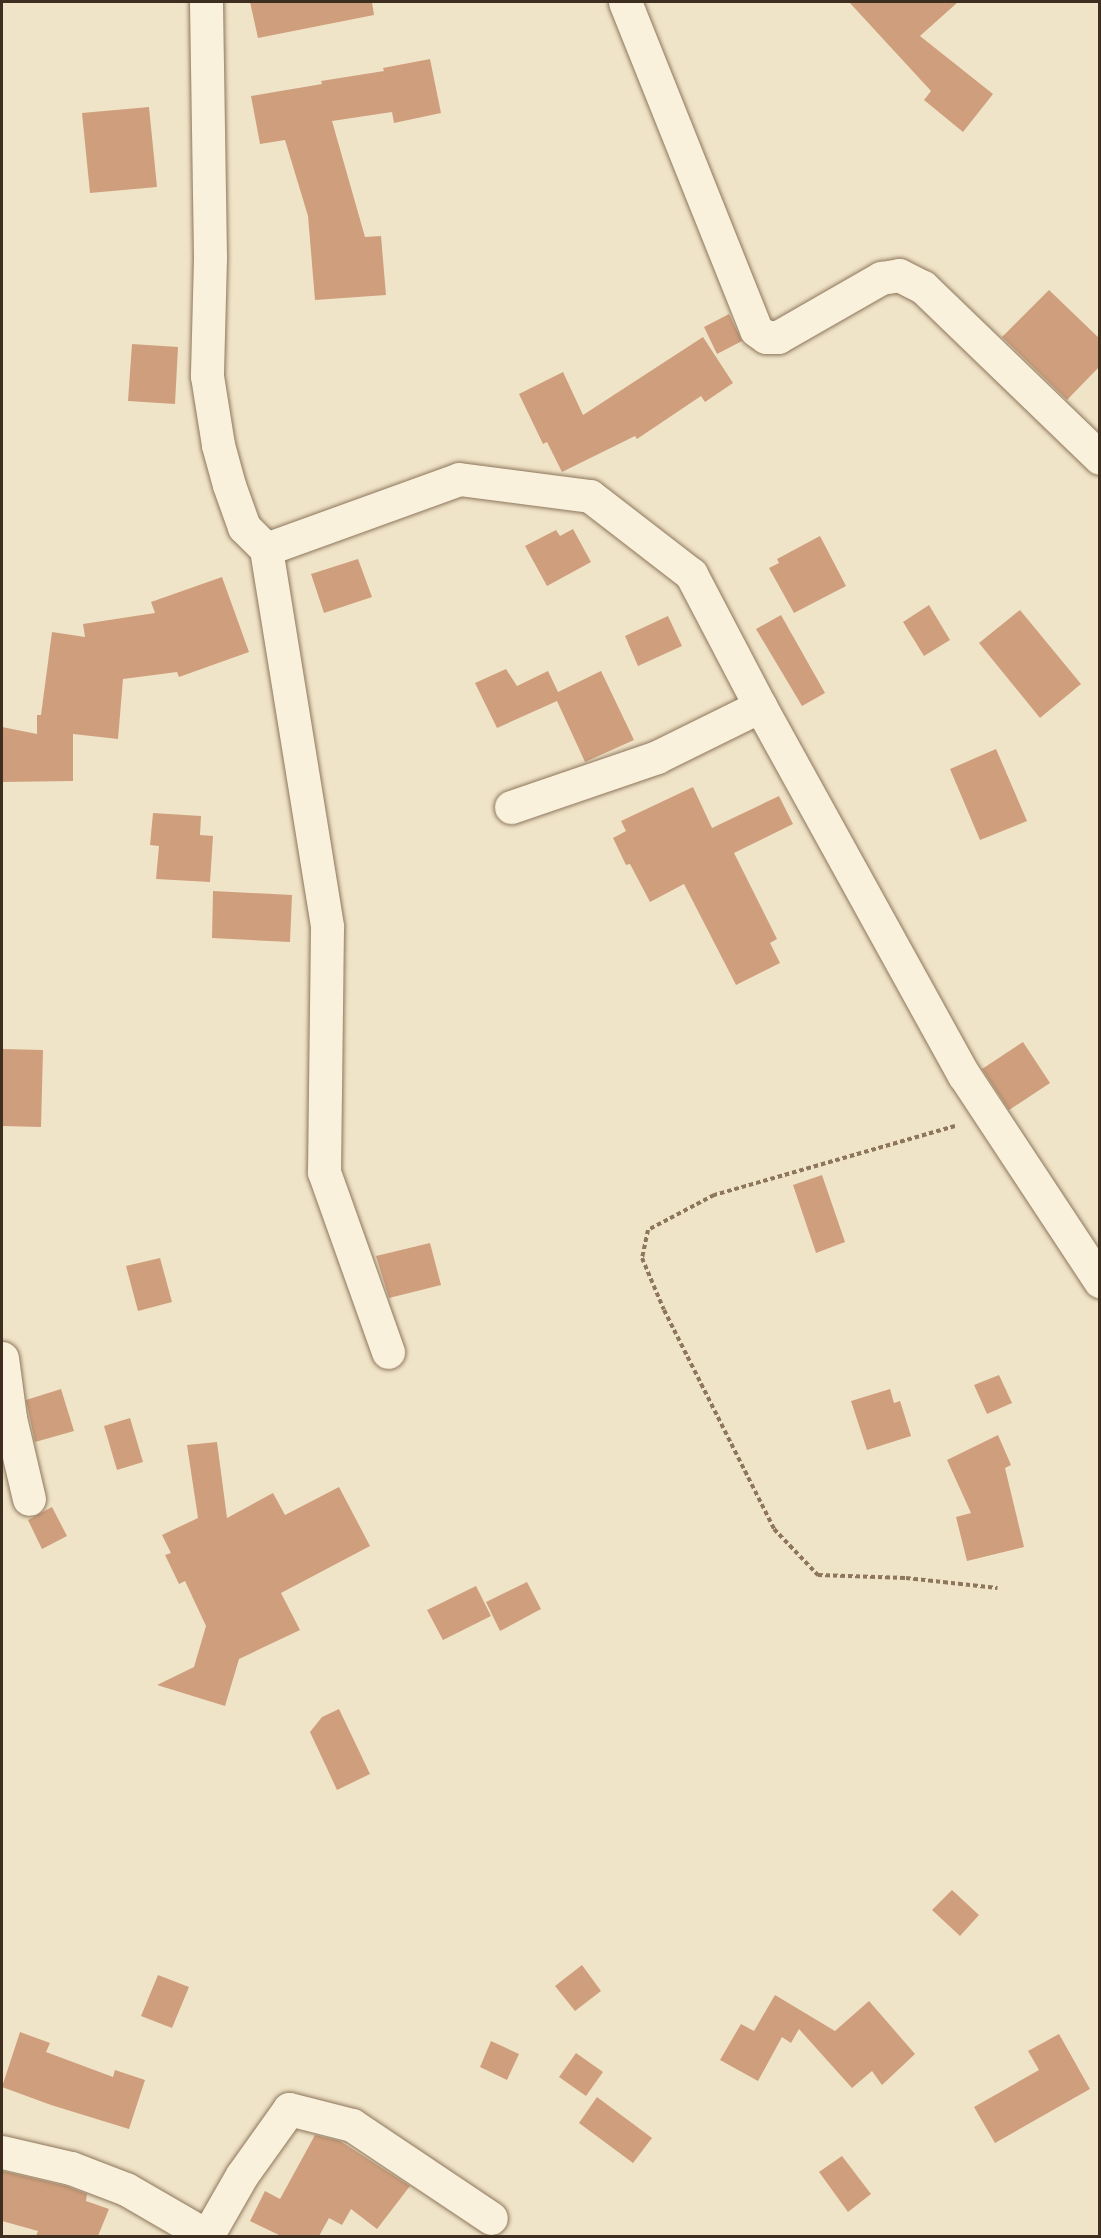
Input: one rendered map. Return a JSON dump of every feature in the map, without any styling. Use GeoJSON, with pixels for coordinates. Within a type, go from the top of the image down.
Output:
{"type":"FeatureCollection","features":[{"type":"Feature","properties":{"kind":"street"},"geometry":{"type":"LineString","coordinates":[[206,2],[210,258],[207,376],[218,445],[229,485],[244,527],[266,549],[327,927],[324,1172],[388,1352]]}},
{"type":"Feature","properties":{"kind":"street"},"geometry":{"type":"LineString","coordinates":[[625,2],[756,330],[766,337],[778,337],[881,278],[899,275],[923,287],[1100,458]]}},
{"type":"Feature","properties":{"kind":"street"},"geometry":{"type":"LineString","coordinates":[[266,549],[459,479],[590,496],[691,574],[760,706],[963,1075],[1100,1281]]}},
{"type":"Feature","properties":{"kind":"street"},"geometry":{"type":"LineString","coordinates":[[511,807],[657,757],[760,706]]}},
{"type":"Feature","properties":{"kind":"street"},"geometry":{"type":"LineString","coordinates":[[2,1358],[9,1418],[29,1499]]}},
{"type":"Feature","properties":{"kind":"street"},"geometry":{"type":"LineString","coordinates":[[2,2151],[71,2168],[126,2189],[207,2236],[242,2175],[289,2109],[352,2125],[491,2218]]}},
{"type":"Feature","properties":{"kind":"path"},"geometry":{"type":"LineString","coordinates":[[956,1126],[714,1195],[648,1230],[642,1258],[664,1310],[774,1529],[818,1575],[906,1578],[997,1588]]}},
{"type":"Feature","properties":{"kind":"building"},"geometry":{"type":"Polygon","coordinates":[[[250,2],[372,2],[374,15],[258,38],[250,2]]]}},
{"type":"Feature","properties":{"kind":"building"},"geometry":{"type":"Polygon","coordinates":[[[849,2],[958,2],[920,36],[993,94],[963,132],[924,100],[931,91],[849,2]]]}},
{"type":"Feature","properties":{"kind":"building"},"geometry":{"type":"Polygon","coordinates":[[[430,59],[441,113],[394,123],[392,112],[332,121],[365,237],[381,236],[386,295],[315,300],[308,216],[285,140],[260,144],[251,96],[322,84],[321,81],[384,71],[383,68],[430,59]]]}},
{"type":"Feature","properties":{"kind":"building"},"geometry":{"type":"Polygon","coordinates":[[[149,107],[157,187],[90,193],[82,113],[149,107]]]}},
{"type":"Feature","properties":{"kind":"building"},"geometry":{"type":"Polygon","coordinates":[[[1049,290],[1100,339],[1100,366],[1067,400],[1002,337],[1049,290]]]}},
{"type":"Feature","properties":{"kind":"building"},"geometry":{"type":"Polygon","coordinates":[[[729,314],[742,341],[717,354],[704,327],[729,314]]]}},
{"type":"Feature","properties":{"kind":"building"},"geometry":{"type":"Polygon","coordinates":[[[703,337],[733,383],[705,402],[701,396],[637,439],[635,436],[562,472],[547,442],[543,444],[519,394],[563,372],[583,415],[703,337]]]}},
{"type":"Feature","properties":{"kind":"building"},"geometry":{"type":"Polygon","coordinates":[[[132,344],[178,347],[175,404],[128,401],[132,344]]]}},
{"type":"Feature","properties":{"kind":"building"},"geometry":{"type":"Polygon","coordinates":[[[573,529],[591,562],[547,586],[525,546],[556,530],[560,536],[573,529]]]}},
{"type":"Feature","properties":{"kind":"building"},"geometry":{"type":"Polygon","coordinates":[[[820,536],[846,586],[794,613],[769,568],[779,563],[777,559],[820,536]]]}},
{"type":"Feature","properties":{"kind":"building"},"geometry":{"type":"Polygon","coordinates":[[[358,559],[372,597],[324,613],[311,574],[358,559]]]}},
{"type":"Feature","properties":{"kind":"building"},"geometry":{"type":"Polygon","coordinates":[[[222,577],[249,652],[179,677],[177,672],[123,679],[118,739],[73,734],[73,781],[2,782],[2,727],[37,734],[37,715],[41,715],[52,632],[85,637],[83,624],[155,613],[151,602],[222,577]]]}},
{"type":"Feature","properties":{"kind":"building"},"geometry":{"type":"Polygon","coordinates":[[[929,605],[950,640],[924,656],[903,622],[929,605]]]}},
{"type":"Feature","properties":{"kind":"building"},"geometry":{"type":"Polygon","coordinates":[[[1020,610],[1081,684],[1040,718],[979,643],[1020,610]]]}},
{"type":"Feature","properties":{"kind":"building"},"geometry":{"type":"Polygon","coordinates":[[[781,615],[825,693],[802,706],[756,629],[781,615]]]}},
{"type":"Feature","properties":{"kind":"building"},"geometry":{"type":"Polygon","coordinates":[[[668,616],[682,646],[638,666],[625,636],[668,616]]]}},
{"type":"Feature","properties":{"kind":"building"},"geometry":{"type":"Polygon","coordinates":[[[506,669],[517,686],[548,671],[558,692],[601,671],[634,740],[585,762],[557,701],[497,728],[475,683],[506,669]]]}},
{"type":"Feature","properties":{"kind":"building"},"geometry":{"type":"Polygon","coordinates":[[[996,749],[1027,821],[980,840],[950,769],[996,749]]]}},
{"type":"Feature","properties":{"kind":"building"},"geometry":{"type":"Polygon","coordinates":[[[693,787],[712,828],[779,796],[793,824],[734,853],[777,939],[770,943],[780,963],[736,985],[684,884],[650,902],[630,864],[626,865],[613,838],[626,831],[621,821],[693,787]]]}},
{"type":"Feature","properties":{"kind":"building"},"geometry":{"type":"Polygon","coordinates":[[[153,813],[201,816],[200,835],[213,836],[210,882],[156,879],[159,846],[150,845],[153,813]]]}},
{"type":"Feature","properties":{"kind":"building"},"geometry":{"type":"Polygon","coordinates":[[[213,891],[292,895],[290,942],[212,938],[213,891]]]}},
{"type":"Feature","properties":{"kind":"building"},"geometry":{"type":"Polygon","coordinates":[[[1023,1042],[1050,1083],[1009,1110],[982,1069],[1023,1042]]]}},
{"type":"Feature","properties":{"kind":"building"},"geometry":{"type":"Polygon","coordinates":[[[2,1049],[43,1050],[41,1127],[2,1126],[2,1049]]]}},
{"type":"Feature","properties":{"kind":"building"},"geometry":{"type":"Polygon","coordinates":[[[822,1175],[845,1242],[816,1253],[793,1185],[822,1175]]]}},
{"type":"Feature","properties":{"kind":"building"},"geometry":{"type":"Polygon","coordinates":[[[430,1243],[441,1285],[389,1298],[376,1256],[430,1243]]]}},
{"type":"Feature","properties":{"kind":"building"},"geometry":{"type":"Polygon","coordinates":[[[160,1258],[172,1302],[138,1311],[126,1266],[160,1258]]]}},
{"type":"Feature","properties":{"kind":"building"},"geometry":{"type":"Polygon","coordinates":[[[999,1375],[1012,1403],[987,1414],[974,1385],[999,1375]]]}},
{"type":"Feature","properties":{"kind":"building"},"geometry":{"type":"Polygon","coordinates":[[[61,1389],[74,1431],[35,1442],[26,1400],[61,1389]]]}},
{"type":"Feature","properties":{"kind":"building"},"geometry":{"type":"Polygon","coordinates":[[[890,1389],[894,1403],[900,1401],[911,1436],[867,1450],[851,1401],[890,1389]]]}},
{"type":"Feature","properties":{"kind":"building"},"geometry":{"type":"Polygon","coordinates":[[[130,1418],[143,1462],[117,1470],[104,1426],[130,1418]]]}},
{"type":"Feature","properties":{"kind":"building"},"geometry":{"type":"Polygon","coordinates":[[[998,1435],[1011,1465],[1005,1468],[1024,1547],[967,1561],[956,1517],[971,1513],[947,1460],[998,1435]]]}},
{"type":"Feature","properties":{"kind":"building"},"geometry":{"type":"Polygon","coordinates":[[[217,1442],[227,1518],[273,1493],[285,1515],[339,1487],[370,1546],[281,1593],[300,1630],[239,1659],[225,1706],[157,1685],[194,1667],[206,1626],[185,1581],[179,1584],[165,1555],[171,1553],[162,1535],[198,1518],[187,1445],[217,1442]]]}},
{"type":"Feature","properties":{"kind":"building"},"geometry":{"type":"Polygon","coordinates":[[[52,1507],[67,1536],[42,1549],[28,1520],[52,1507]]]}},
{"type":"Feature","properties":{"kind":"building"},"geometry":{"type":"Polygon","coordinates":[[[527,1582],[541,1609],[500,1631],[486,1602],[527,1582]]]}},
{"type":"Feature","properties":{"kind":"building"},"geometry":{"type":"Polygon","coordinates":[[[476,1586],[491,1616],[443,1640],[427,1610],[476,1586]]]}},
{"type":"Feature","properties":{"kind":"building"},"geometry":{"type":"Polygon","coordinates":[[[339,1709],[370,1774],[337,1790],[310,1732],[322,1717],[339,1709]]]}},
{"type":"Feature","properties":{"kind":"building"},"geometry":{"type":"Polygon","coordinates":[[[952,1890],[979,1915],[960,1936],[932,1910],[952,1890]]]}},
{"type":"Feature","properties":{"kind":"building"},"geometry":{"type":"Polygon","coordinates":[[[582,1965],[601,1991],[575,2011],[555,1986],[582,1965]]]}},
{"type":"Feature","properties":{"kind":"building"},"geometry":{"type":"Polygon","coordinates":[[[158,1975],[189,1987],[172,2028],[141,2016],[158,1975]]]}},
{"type":"Feature","properties":{"kind":"building"},"geometry":{"type":"Polygon","coordinates":[[[775,1995],[835,2031],[869,2001],[915,2054],[882,2085],[872,2071],[852,2088],[799,2029],[791,2043],[782,2037],[758,2081],[720,2060],[741,2024],[754,2031],[775,1995]]]}},
{"type":"Feature","properties":{"kind":"building"},"geometry":{"type":"Polygon","coordinates":[[[20,2032],[50,2043],[46,2052],[113,2077],[115,2070],[145,2080],[129,2129],[2,2087],[20,2032]]]}},
{"type":"Feature","properties":{"kind":"building"},"geometry":{"type":"Polygon","coordinates":[[[1059,2034],[1090,2089],[995,2143],[974,2107],[1039,2070],[1028,2051],[1059,2034]]]}},
{"type":"Feature","properties":{"kind":"building"},"geometry":{"type":"Polygon","coordinates":[[[491,2041],[519,2054],[507,2080],[480,2067],[491,2041]]]}},
{"type":"Feature","properties":{"kind":"building"},"geometry":{"type":"Polygon","coordinates":[[[576,2053],[603,2072],[586,2096],[559,2077],[576,2053]]]}},
{"type":"Feature","properties":{"kind":"building"},"geometry":{"type":"Polygon","coordinates":[[[597,2097],[652,2138],[633,2163],[579,2123],[597,2097]]]}},
{"type":"Feature","properties":{"kind":"building"},"geometry":{"type":"Polygon","coordinates":[[[315,2135],[340,2141],[410,2186],[377,2229],[351,2209],[342,2225],[329,2218],[319,2236],[281,2236],[250,2221],[265,2191],[280,2199],[315,2135]]]}},
{"type":"Feature","properties":{"kind":"building"},"geometry":{"type":"Polygon","coordinates":[[[842,2156],[871,2194],[848,2212],[819,2172],[842,2156]]]}},
{"type":"Feature","properties":{"kind":"building"},"geometry":{"type":"Polygon","coordinates":[[[2,2171],[66,2186],[87,2194],[86,2201],[109,2209],[98,2236],[36,2236],[38,2231],[2,2221],[2,2171]]]}}]}
